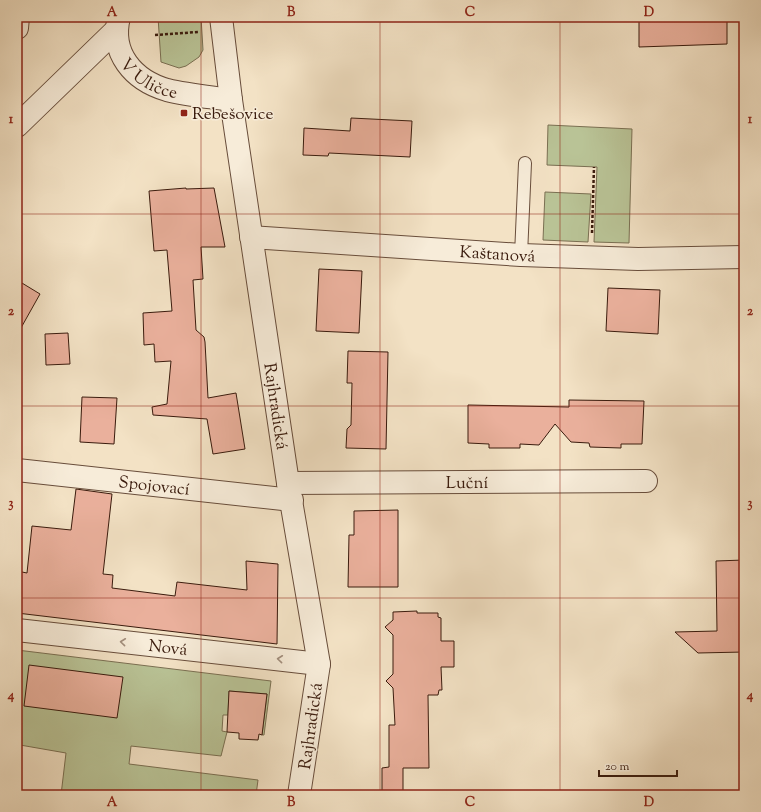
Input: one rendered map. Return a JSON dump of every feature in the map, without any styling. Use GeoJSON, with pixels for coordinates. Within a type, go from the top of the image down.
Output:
{"type":"FeatureCollection","features":[{"type":"Feature","properties":{"kind":"street"},"geometry":{"type":"LineString","coordinates":[[17,28],[18,17]]}},
{"type":"Feature","properties":{"kind":"street","name":"V Uličce"},"geometry":{"type":"LineString","coordinates":[[117,24],[119,50],[130,66],[144,79],[167,90],[231,100]]}},
{"type":"Feature","properties":{"kind":"street","name":"V Uličce"},"geometry":{"type":"LineString","coordinates":[[17,126],[117,24]]}},
{"type":"Feature","properties":{"kind":"street","name":"Rajhradická"},"geometry":{"type":"LineString","coordinates":[[222,24],[231,100],[251,237],[290,491],[319,664],[299,795]]}},
{"type":"Feature","properties":{"kind":"street","name":"Kaštanová"},"geometry":{"type":"LineString","coordinates":[[251,237],[521,255],[638,259],[744,257]]}},
{"type":"Feature","properties":{"kind":"street","name":"Spojovací"},"geometry":{"type":"LineString","coordinates":[[17,470],[290,491]]}},
{"type":"Feature","properties":{"kind":"street","name":"Luční"},"geometry":{"type":"LineString","coordinates":[[290,491],[646,481]]}},
{"type":"Feature","properties":{"kind":"street","name":"Nová"},"geometry":{"type":"LineString","coordinates":[[17,630],[319,664]]}},
{"type":"Feature","properties":{"kind":"lane"},"geometry":{"type":"LineString","coordinates":[[521,255],[525,163]]}},
{"type":"Feature","properties":{"kind":"path"},"geometry":{"type":"LineString","coordinates":[[155,35],[222,24]]}},
{"type":"Feature","properties":{"kind":"path"},"geometry":{"type":"LineString","coordinates":[[591,257],[594,167]]}},
{"type":"Feature","properties":{"kind":"green space"},"geometry":{"type":"Polygon","coordinates":[[[158,17],[201,17],[203,50],[199,57],[186,66],[179,68],[161,62],[158,17]]]}},
{"type":"Feature","properties":{"kind":"green space"},"geometry":{"type":"Polygon","coordinates":[[[548,125],[632,129],[629,243],[594,242],[597,167],[547,165],[548,125]]]}},
{"type":"Feature","properties":{"kind":"green space"},"geometry":{"type":"Polygon","coordinates":[[[545,192],[591,194],[588,242],[543,240],[545,192]]]}},
{"type":"Feature","properties":{"kind":"green space"},"geometry":{"type":"Polygon","coordinates":[[[17,650],[271,681],[264,735],[262,735],[267,694],[229,691],[228,715],[223,715],[222,731],[227,732],[221,756],[131,746],[129,764],[258,780],[256,795],[61,795],[66,753],[20,745],[20,741],[17,740],[17,650]]]}},
{"type":"Feature","properties":{"kind":"building"},"geometry":{"type":"Polygon","coordinates":[[[639,17],[727,17],[727,44],[639,47],[639,17]]]}},
{"type":"Feature","properties":{"kind":"building"},"geometry":{"type":"Polygon","coordinates":[[[351,118],[412,121],[410,157],[329,153],[328,156],[303,155],[304,128],[350,131],[351,118]]]}},
{"type":"Feature","properties":{"kind":"building"},"geometry":{"type":"Polygon","coordinates":[[[186,188],[214,188],[225,247],[201,247],[203,279],[193,280],[196,330],[204,337],[205,342],[208,398],[236,393],[245,449],[213,454],[207,419],[153,415],[152,407],[167,404],[171,361],[155,362],[154,344],[144,345],[143,313],[172,311],[167,250],[154,251],[149,191],[186,188]]]}},
{"type":"Feature","properties":{"kind":"building"},"geometry":{"type":"Polygon","coordinates":[[[319,269],[362,271],[359,333],[316,331],[319,269]]]}},
{"type":"Feature","properties":{"kind":"building"},"geometry":{"type":"Polygon","coordinates":[[[17,280],[40,294],[17,335],[17,280]]]}},
{"type":"Feature","properties":{"kind":"building"},"geometry":{"type":"Polygon","coordinates":[[[608,288],[660,290],[658,334],[606,331],[608,288]]]}},
{"type":"Feature","properties":{"kind":"building"},"geometry":{"type":"Polygon","coordinates":[[[68,333],[70,364],[46,365],[45,334],[68,333]]]}},
{"type":"Feature","properties":{"kind":"building"},"geometry":{"type":"Polygon","coordinates":[[[348,351],[388,352],[386,449],[346,448],[347,429],[351,425],[352,383],[347,383],[348,351]]]}},
{"type":"Feature","properties":{"kind":"building"},"geometry":{"type":"Polygon","coordinates":[[[82,397],[117,398],[114,444],[80,442],[82,397]]]}},
{"type":"Feature","properties":{"kind":"building"},"geometry":{"type":"Polygon","coordinates":[[[569,400],[644,401],[642,444],[621,444],[621,448],[590,447],[589,443],[571,442],[555,424],[539,445],[520,444],[520,448],[489,448],[489,444],[468,443],[468,405],[569,407],[569,400]]]}},
{"type":"Feature","properties":{"kind":"building"},"geometry":{"type":"Polygon","coordinates":[[[76,489],[112,494],[103,574],[113,575],[112,588],[175,596],[177,582],[247,590],[246,561],[278,564],[277,644],[17,613],[17,571],[27,573],[32,526],[71,530],[76,489]]]}},
{"type":"Feature","properties":{"kind":"building"},"geometry":{"type":"Polygon","coordinates":[[[398,510],[398,587],[348,587],[349,535],[354,535],[354,511],[398,510]]]}},
{"type":"Feature","properties":{"kind":"building"},"geometry":{"type":"Polygon","coordinates":[[[744,560],[744,652],[698,653],[675,632],[717,631],[716,561],[744,560]]]}},
{"type":"Feature","properties":{"kind":"building"},"geometry":{"type":"Polygon","coordinates":[[[417,611],[417,613],[438,613],[438,617],[441,618],[441,641],[454,641],[454,667],[441,667],[442,690],[439,690],[438,695],[428,695],[429,768],[403,768],[403,795],[382,795],[382,768],[389,767],[389,725],[395,725],[393,688],[386,681],[393,674],[393,635],[385,627],[393,620],[393,612],[417,611]]]}},
{"type":"Feature","properties":{"kind":"building"},"geometry":{"type":"Polygon","coordinates":[[[29,665],[123,677],[117,718],[24,706],[29,665]]]}},
{"type":"Feature","properties":{"kind":"building"},"geometry":{"type":"Polygon","coordinates":[[[229,691],[267,694],[262,735],[259,734],[258,740],[239,739],[239,733],[227,732],[229,691]]]}},
{"type":"Feature","properties":{"kind":"place","name":"Rebešovice"},"geometry":{"type":"Point","coordinates":[184,113]}}]}
